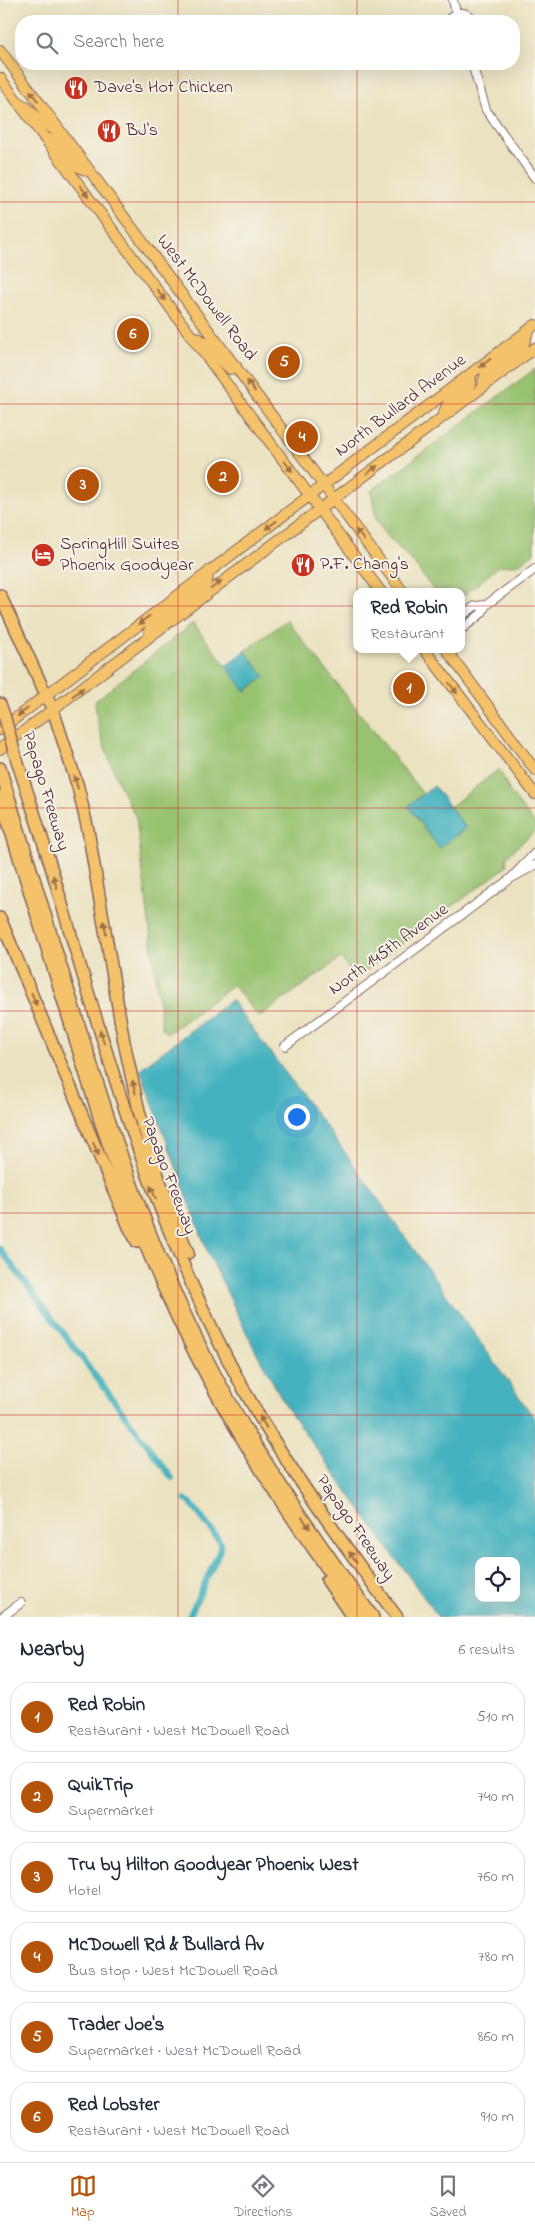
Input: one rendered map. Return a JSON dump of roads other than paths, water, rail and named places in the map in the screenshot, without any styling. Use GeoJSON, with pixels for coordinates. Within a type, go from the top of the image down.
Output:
{"type":"FeatureCollection","features":[{"type":"Feature","properties":{"kind":"highway"},"geometry":{"type":"LineString","coordinates":[[0,595],[53,710],[84,809],[124,1042],[139,1111],[159,1179],[197,1277],[200,1300]]}},
{"type":"Feature","properties":{"kind":"highway","name":"Papago Freeway"},"geometry":{"type":"LineString","coordinates":[[0,704],[84,980],[149,1184],[226,1357],[265,1426],[333,1530],[397,1617]]}},
{"type":"Feature","properties":{"kind":"highway"},"geometry":{"type":"LineString","coordinates":[[0,768],[99,1091],[137,1201],[168,1276],[191,1327],[239,1418],[286,1495],[373,1617]]}},
{"type":"Feature","properties":{"kind":"highway"},"geometry":{"type":"LineString","coordinates":[[0,796],[106,1139],[129,1206],[159,1278],[192,1350],[238,1434],[315,1553],[362,1617]]}},
{"type":"Feature","properties":{"kind":"highway"},"geometry":{"type":"LineString","coordinates":[[0,918],[129,1227],[159,1278]]}},
{"type":"Feature","properties":{"kind":"highway"},"geometry":{"type":"LineString","coordinates":[[315,1553],[330,1588],[352,1617]]}},
{"type":"Feature","properties":{"kind":"highway"},"geometry":{"type":"LineString","coordinates":[[382,1596],[405,1617]]}},
{"type":"Feature","properties":{"kind":"main road","name":"West McDowell Road"},"geometry":{"type":"LineString","coordinates":[[0,50],[399,588]]}},
{"type":"Feature","properties":{"kind":"main road","name":"West McDowell Road"},"geometry":{"type":"LineString","coordinates":[[0,78],[378,588]]}},
{"type":"Feature","properties":{"kind":"main road"},"geometry":{"type":"LineString","coordinates":[[19,103],[33,110],[51,130],[60,131]]}},
{"type":"Feature","properties":{"kind":"main road"},"geometry":{"type":"LineString","coordinates":[[44,138],[54,140],[76,166],[91,172]]}},
{"type":"Feature","properties":{"kind":"main road"},"geometry":{"type":"LineString","coordinates":[[133,258],[147,247]]}},
{"type":"Feature","properties":{"kind":"main road"},"geometry":{"type":"LineString","coordinates":[[482,387],[486,375],[524,344],[532,328]]}},
{"type":"Feature","properties":{"kind":"main road","name":"North Bullard Avenue"},"geometry":{"type":"LineString","coordinates":[[0,730],[532,328]]}},
{"type":"Feature","properties":{"kind":"main road"},"geometry":{"type":"LineString","coordinates":[[189,332],[206,343],[230,369],[236,366]]}},
{"type":"Feature","properties":{"kind":"main road","name":"North Bullard Avenue"},"geometry":{"type":"LineString","coordinates":[[0,749],[535,348]]}},
{"type":"Feature","properties":{"kind":"main road"},"geometry":{"type":"LineString","coordinates":[[441,418],[448,404],[470,384],[471,379],[469,375]]}},
{"type":"Feature","properties":{"kind":"main road"},"geometry":{"type":"LineString","coordinates":[[144,641],[152,626],[207,581],[209,571]]}},
{"type":"Feature","properties":{"kind":"main road"},"geometry":{"type":"LineString","coordinates":[[429,653],[535,794]]}},
{"type":"Feature","properties":{"kind":"main road"},"geometry":{"type":"LineString","coordinates":[[449,653],[535,770]]}},
{"type":"Feature","properties":{"kind":"street"},"geometry":{"type":"LineString","coordinates":[[452,0],[456,13],[468,15]]}},
{"type":"Feature","properties":{"kind":"street"},"geometry":{"type":"LineString","coordinates":[[474,70],[486,110],[535,178]]}},
{"type":"Feature","properties":{"kind":"street"},"geometry":{"type":"LineString","coordinates":[[465,626],[482,613],[486,605],[535,569]]}},
{"type":"Feature","properties":{"kind":"street"},"geometry":{"type":"LineString","coordinates":[[465,614],[475,606],[486,605]]}},
{"type":"Feature","properties":{"kind":"street","name":"North 145th Avenue"},"geometry":{"type":"LineString","coordinates":[[510,879],[535,853]]}},
{"type":"Feature","properties":{"kind":"street","name":"North 145th Avenue"},"geometry":{"type":"LineString","coordinates":[[285,1046],[510,879],[535,865]]}},
{"type":"Feature","properties":{"kind":"street"},"geometry":{"type":"LineString","coordinates":[[2,1617],[21,1603]]}},
{"type":"Feature","properties":{"kind":"water"},"geometry":{"type":"Polygon","coordinates":[[[245,651],[265,677],[245,691],[226,666],[245,651]]]}},
{"type":"Feature","properties":{"kind":"water"},"geometry":{"type":"Polygon","coordinates":[[[434,786],[466,828],[439,848],[408,806],[434,786]]]}},
{"type":"Feature","properties":{"kind":"water"},"geometry":{"type":"Polygon","coordinates":[[[231,1000],[341,1147],[535,1419],[535,1617],[438,1617],[287,1408],[252,1344],[208,1253],[140,1069],[231,1000]]]}},
{"type":"Feature","properties":{"kind":"waterway"},"geometry":{"type":"LineString","coordinates":[[0,1249],[172,1478]]}},
{"type":"Feature","properties":{"kind":"waterway"},"geometry":{"type":"LineString","coordinates":[[185,1500],[190,1502],[218,1539]]}},
{"type":"Feature","properties":{"kind":"waterway"},"geometry":{"type":"LineString","coordinates":[[189,1617],[219,1552],[221,1543]]}},
{"type":"Feature","properties":{"kind":"place","name":"Dave's Hot Chicken"},"geometry":{"type":"Point","coordinates":[76,88]}},
{"type":"Feature","properties":{"kind":"place","name":"BJ's"},"geometry":{"type":"Point","coordinates":[109,131]}},
{"type":"Feature","properties":{"kind":"place","name":"Red Lobster"},"geometry":{"type":"Point","coordinates":[133,334]}},
{"type":"Feature","properties":{"kind":"place","name":"Trader Joe's"},"geometry":{"type":"Point","coordinates":[284,362]}},
{"type":"Feature","properties":{"kind":"place","name":"McDowell Rd & Bullard Av"},"geometry":{"type":"Point","coordinates":[302,437]}},
{"type":"Feature","properties":{"kind":"place","name":"QuikTrip"},"geometry":{"type":"Point","coordinates":[223,477]}},
{"type":"Feature","properties":{"kind":"place","name":"Tru by Hilton Goodyear Phoenix West"},"geometry":{"type":"Point","coordinates":[83,485]}},
{"type":"Feature","properties":{"kind":"place","name":"SpringHill Suites Phoenix Goodyear"},"geometry":{"type":"Point","coordinates":[43,555]}},
{"type":"Feature","properties":{"kind":"place","name":"P.F. Chang's"},"geometry":{"type":"Point","coordinates":[303,565]}},
{"type":"Feature","properties":{"kind":"place","name":"Red Robin"},"geometry":{"type":"Point","coordinates":[409,688]}}]}
